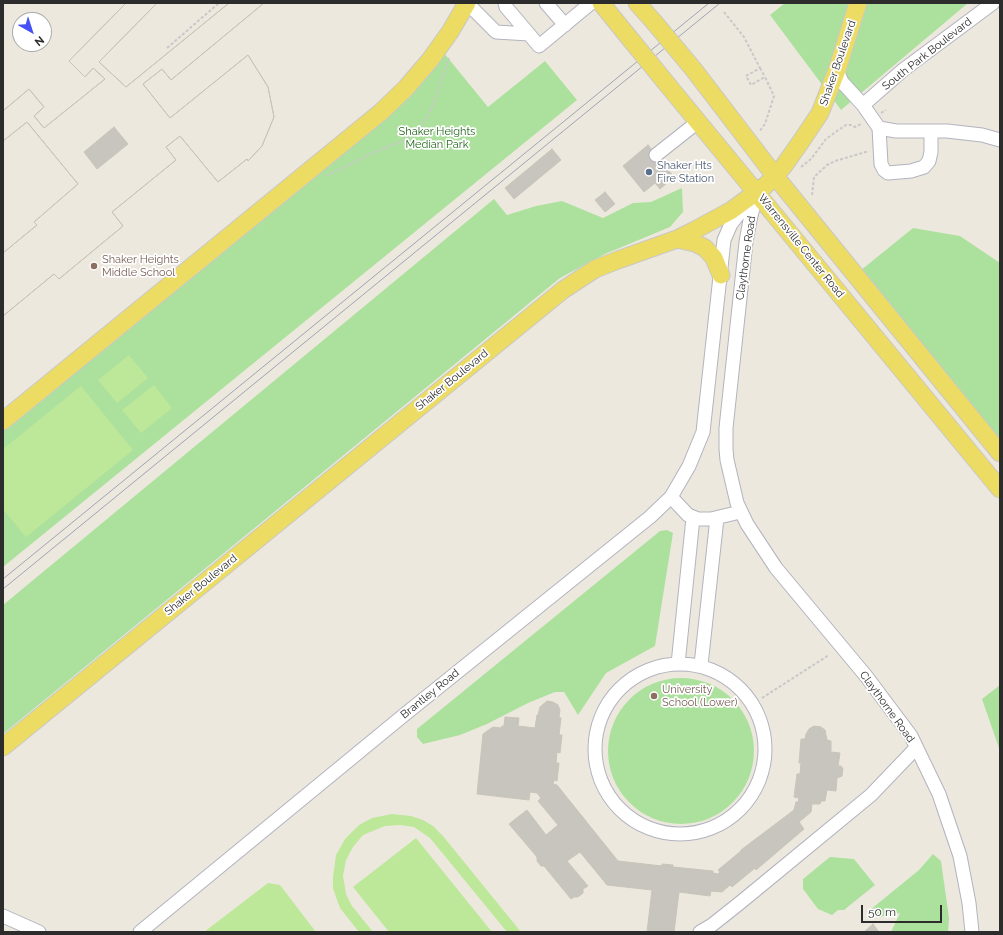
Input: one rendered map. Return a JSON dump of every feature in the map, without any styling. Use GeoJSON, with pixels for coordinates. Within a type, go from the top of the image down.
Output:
{"type":"FeatureCollection","features":[{"type":"Feature","properties":{"kind":"main road"},"geometry":{"type":"LineString","coordinates":[[3,421],[376,116],[406,88],[430,60],[450,32],[467,3]]}},
{"type":"Feature","properties":{"kind":"main road","name":"Warrensville Center Road"},"geometry":{"type":"LineString","coordinates":[[601,3],[1000,489]]}},
{"type":"Feature","properties":{"kind":"main road"},"geometry":{"type":"LineString","coordinates":[[637,3],[694,70],[775,176],[1000,453]]}},
{"type":"Feature","properties":{"kind":"main road","name":"Shaker Boulevard"},"geometry":{"type":"LineString","coordinates":[[3,747],[563,290],[586,274],[601,267],[677,239],[732,210],[757,192],[775,176],[820,113],[837,70],[858,3]]}},
{"type":"Feature","properties":{"kind":"main road"},"geometry":{"type":"LineString","coordinates":[[677,239],[696,243],[705,248],[714,258],[721,275]]}},
{"type":"Feature","properties":{"kind":"street"},"geometry":{"type":"LineString","coordinates":[[467,3],[496,32],[528,34]]}},
{"type":"Feature","properties":{"kind":"street"},"geometry":{"type":"LineString","coordinates":[[505,3],[506,7],[539,46],[591,3]]}},
{"type":"Feature","properties":{"kind":"street"},"geometry":{"type":"LineString","coordinates":[[546,3],[565,25]]}},
{"type":"Feature","properties":{"kind":"street","name":"South Park Boulevard"},"geometry":{"type":"LineString","coordinates":[[863,105],[903,70],[993,3]]}},
{"type":"Feature","properties":{"kind":"street"},"geometry":{"type":"LineString","coordinates":[[837,70],[846,87],[863,105],[879,128],[881,164],[884,170],[888,173],[911,171],[924,167],[929,161],[931,152],[931,131]]}},
{"type":"Feature","properties":{"kind":"street"},"geometry":{"type":"LineString","coordinates":[[656,155],[699,122]]}},
{"type":"Feature","properties":{"kind":"street"},"geometry":{"type":"LineString","coordinates":[[879,128],[896,132],[931,131],[982,134],[1000,140]]}},
{"type":"Feature","properties":{"kind":"street","name":"Claythorne Road"},"geometry":{"type":"LineString","coordinates":[[700,441],[704,422],[724,240],[736,217],[757,192]]}},
{"type":"Feature","properties":{"kind":"street","name":"Claythorne Road"},"geometry":{"type":"LineString","coordinates":[[757,192],[746,242],[726,428],[727,460],[734,494],[740,512],[776,568],[866,676],[910,736],[939,794],[960,856],[969,903],[972,932]]}},
{"type":"Feature","properties":{"kind":"street","name":"Brantley Road"},"geometry":{"type":"LineString","coordinates":[[140,932],[404,715],[650,518],[671,497],[689,466],[700,441]]}},
{"type":"Feature","properties":{"kind":"street"},"geometry":{"type":"LineString","coordinates":[[671,497],[688,515],[693,518],[705,520],[740,512]]}},
{"type":"Feature","properties":{"kind":"street"},"geometry":{"type":"LineString","coordinates":[[678,664],[693,518]]}},
{"type":"Feature","properties":{"kind":"street"},"geometry":{"type":"LineString","coordinates":[[701,665],[717,518]]}},
{"type":"Feature","properties":{"kind":"street"},"geometry":{"type":"LineString","coordinates":[[678,664],[701,665],[731,680],[751,701],[762,726],[765,755],[759,782],[743,806],[721,824],[694,833],[666,833],[639,824],[617,807],[601,783],[595,755],[598,727],[609,701],[629,681],[654,668],[678,664]]}},
{"type":"Feature","properties":{"kind":"street"},"geometry":{"type":"LineString","coordinates":[[700,932],[715,928],[871,795],[916,748]]}},
{"type":"Feature","properties":{"kind":"street"},"geometry":{"type":"LineString","coordinates":[[3,916],[39,932]]}},
{"type":"Feature","properties":{"kind":"path"},"geometry":{"type":"LineString","coordinates":[[167,48],[219,3]]}},
{"type":"Feature","properties":{"kind":"path"},"geometry":{"type":"LineString","coordinates":[[724,12],[744,37],[774,96],[765,124],[757,134]]}},
{"type":"Feature","properties":{"kind":"path"},"geometry":{"type":"LineString","coordinates":[[760,68],[746,76],[751,85],[765,78]]}},
{"type":"Feature","properties":{"kind":"path"},"geometry":{"type":"LineString","coordinates":[[799,169],[811,159],[826,139],[846,125],[856,127]]}},
{"type":"Feature","properties":{"kind":"path"},"geometry":{"type":"LineString","coordinates":[[812,195],[814,177],[827,165],[835,161],[880,148]]}},
{"type":"Feature","properties":{"kind":"path"},"geometry":{"type":"LineString","coordinates":[[762,698],[829,655]]}},
{"type":"Feature","properties":{"kind":"green space"},"geometry":{"type":"Polygon","coordinates":[[[785,3],[968,3],[841,110],[770,15],[785,3]]]}},
{"type":"Feature","properties":{"kind":"green space","name":"Shaker Heights Median Park"},"geometry":{"type":"Polygon","coordinates":[[[439,47],[488,107],[545,61],[577,100],[3,567],[3,421],[356,134],[439,47]]]}},
{"type":"Feature","properties":{"kind":"green space"},"geometry":{"type":"Polygon","coordinates":[[[682,188],[683,212],[670,227],[605,254],[560,278],[3,734],[3,605],[494,199],[507,215],[536,206],[562,201],[603,218],[633,203],[651,202],[682,188]]]}},
{"type":"Feature","properties":{"kind":"green space"},"geometry":{"type":"Polygon","coordinates":[[[913,228],[960,236],[1000,263],[1000,453],[855,275],[913,228]]]}},
{"type":"Feature","properties":{"kind":"green space"},"geometry":{"type":"Polygon","coordinates":[[[129,355],[148,378],[117,403],[98,380],[129,355]]]}},
{"type":"Feature","properties":{"kind":"green space"},"geometry":{"type":"Polygon","coordinates":[[[154,385],[172,408],[141,433],[122,410],[154,385]]]}},
{"type":"Feature","properties":{"kind":"green space"},"geometry":{"type":"Polygon","coordinates":[[[81,386],[133,450],[26,537],[3,509],[3,449],[81,386]]]}},
{"type":"Feature","properties":{"kind":"green space"},"geometry":{"type":"Polygon","coordinates":[[[667,530],[673,533],[655,646],[606,673],[578,715],[564,692],[555,692],[460,735],[423,744],[417,737],[417,729],[660,531],[667,530]]]}},
{"type":"Feature","properties":{"kind":"green space"},"geometry":{"type":"Polygon","coordinates":[[[674,678],[688,678],[716,686],[733,699],[746,716],[749,723],[753,737],[753,765],[749,779],[742,792],[733,803],[716,816],[709,819],[688,824],[674,824],[646,816],[629,803],[624,797],[613,779],[608,758],[608,744],[616,716],[629,699],[635,694],[653,683],[674,678]]]}},
{"type":"Feature","properties":{"kind":"green space"},"geometry":{"type":"Polygon","coordinates":[[[1000,685],[1000,751],[982,699],[1000,685]]]}},
{"type":"Feature","properties":{"kind":"green space"},"geometry":{"type":"Polygon","coordinates":[[[392,814],[411,816],[423,820],[433,826],[443,836],[521,932],[507,932],[430,838],[414,827],[400,825],[385,826],[363,835],[353,847],[346,860],[343,876],[346,894],[352,906],[373,932],[359,932],[340,908],[333,888],[336,855],[345,839],[359,825],[372,818],[392,814]]]}},
{"type":"Feature","properties":{"kind":"green space"},"geometry":{"type":"Polygon","coordinates":[[[416,838],[492,932],[389,932],[353,887],[416,838]]]}},
{"type":"Feature","properties":{"kind":"green space"},"geometry":{"type":"Polygon","coordinates":[[[933,854],[941,861],[949,918],[948,932],[891,932],[900,913],[878,917],[870,910],[919,870],[933,854]]]}},
{"type":"Feature","properties":{"kind":"green space"},"geometry":{"type":"Polygon","coordinates":[[[830,857],[854,859],[875,885],[844,910],[838,910],[832,915],[818,909],[803,889],[803,879],[830,857]]]}},
{"type":"Feature","properties":{"kind":"green space"},"geometry":{"type":"Polygon","coordinates":[[[268,883],[280,885],[316,932],[204,932],[268,883]]]}},
{"type":"Feature","properties":{"kind":"building","name":"Shaker Heights Middle School"},"geometry":{"type":"Polygon","coordinates":[[[126,3],[157,3],[99,62],[126,87],[229,3],[264,3],[171,80],[162,69],[143,84],[170,118],[248,55],[268,87],[274,117],[262,146],[248,161],[247,159],[218,182],[180,136],[166,147],[176,160],[112,212],[123,226],[59,279],[54,274],[3,316],[3,253],[37,225],[34,222],[78,184],[27,122],[3,141],[3,111],[29,89],[44,107],[34,116],[44,128],[105,79],[93,68],[85,77],[69,61],[126,3]],[[114,127],[84,152],[97,169],[128,144],[114,127]]]}},
{"type":"Feature","properties":{"kind":"building","name":"Shaker Heights Middle School"},"geometry":{"type":"Polygon","coordinates":[[[126,3],[157,3],[99,62],[126,87],[229,3],[264,3],[171,80],[162,69],[143,84],[170,118],[248,55],[268,87],[274,117],[262,146],[248,161],[247,159],[218,182],[180,136],[166,147],[176,160],[112,212],[123,226],[59,279],[54,274],[3,316],[3,253],[37,225],[34,222],[78,184],[27,122],[3,141],[3,111],[29,89],[44,107],[34,116],[44,128],[105,79],[93,68],[85,77],[69,61],[126,3]]]}},
{"type":"Feature","properties":{"kind":"building","name":"Shaker Hts Fire Station"},"geometry":{"type":"Polygon","coordinates":[[[648,145],[674,177],[660,189],[655,183],[644,192],[623,166],[648,145]]]}},
{"type":"Feature","properties":{"kind":"building"},"geometry":{"type":"Polygon","coordinates":[[[552,149],[561,160],[514,199],[505,188],[552,149]]]}},
{"type":"Feature","properties":{"kind":"building"},"geometry":{"type":"Polygon","coordinates":[[[605,192],[615,204],[605,212],[595,200],[605,192]]]}},
{"type":"Feature","properties":{"kind":"building"},"geometry":{"type":"Polygon","coordinates":[[[547,701],[558,705],[560,710],[559,717],[561,718],[559,735],[562,735],[560,753],[557,752],[556,763],[559,763],[557,781],[554,780],[553,784],[557,785],[618,861],[662,866],[662,864],[673,865],[673,867],[713,871],[713,873],[718,874],[720,872],[718,870],[741,850],[794,810],[796,802],[798,802],[799,798],[794,797],[797,774],[800,774],[801,763],[799,763],[801,739],[805,739],[809,729],[814,726],[821,727],[825,730],[827,740],[831,741],[831,752],[840,753],[838,766],[841,766],[843,769],[842,776],[837,778],[836,791],[827,790],[825,801],[821,801],[820,804],[812,804],[811,812],[799,822],[804,829],[756,870],[755,868],[732,887],[730,885],[722,892],[711,891],[710,896],[679,892],[674,932],[647,932],[652,890],[607,885],[580,852],[567,861],[588,886],[583,889],[583,893],[578,897],[571,899],[544,866],[541,866],[537,861],[537,857],[509,824],[527,810],[546,835],[558,825],[538,801],[541,798],[537,793],[530,792],[529,800],[477,794],[483,734],[493,727],[501,728],[504,726],[505,717],[519,718],[518,726],[535,728],[540,707],[547,701]]]}},
{"type":"Feature","properties":{"kind":"building"},"geometry":{"type":"Polygon","coordinates":[[[873,924],[879,932],[864,932],[873,924]]]}},
{"type":"Feature","properties":{"kind":"tram line"},"geometry":{"type":"LineString","coordinates":[[3,579],[709,3]]}},
{"type":"Feature","properties":{"kind":"tram line"},"geometry":{"type":"LineString","coordinates":[[3,589],[720,3]]}},
{"type":"Feature","properties":{"kind":"place","name":"Shaker Hts Fire Station"},"geometry":{"type":"Point","coordinates":[649,172]}},
{"type":"Feature","properties":{"kind":"place","name":"Shaker Heights Middle School"},"geometry":{"type":"Point","coordinates":[94,266]}},
{"type":"Feature","properties":{"kind":"place","name":"University School (Lower)"},"geometry":{"type":"Point","coordinates":[654,696]}}]}
